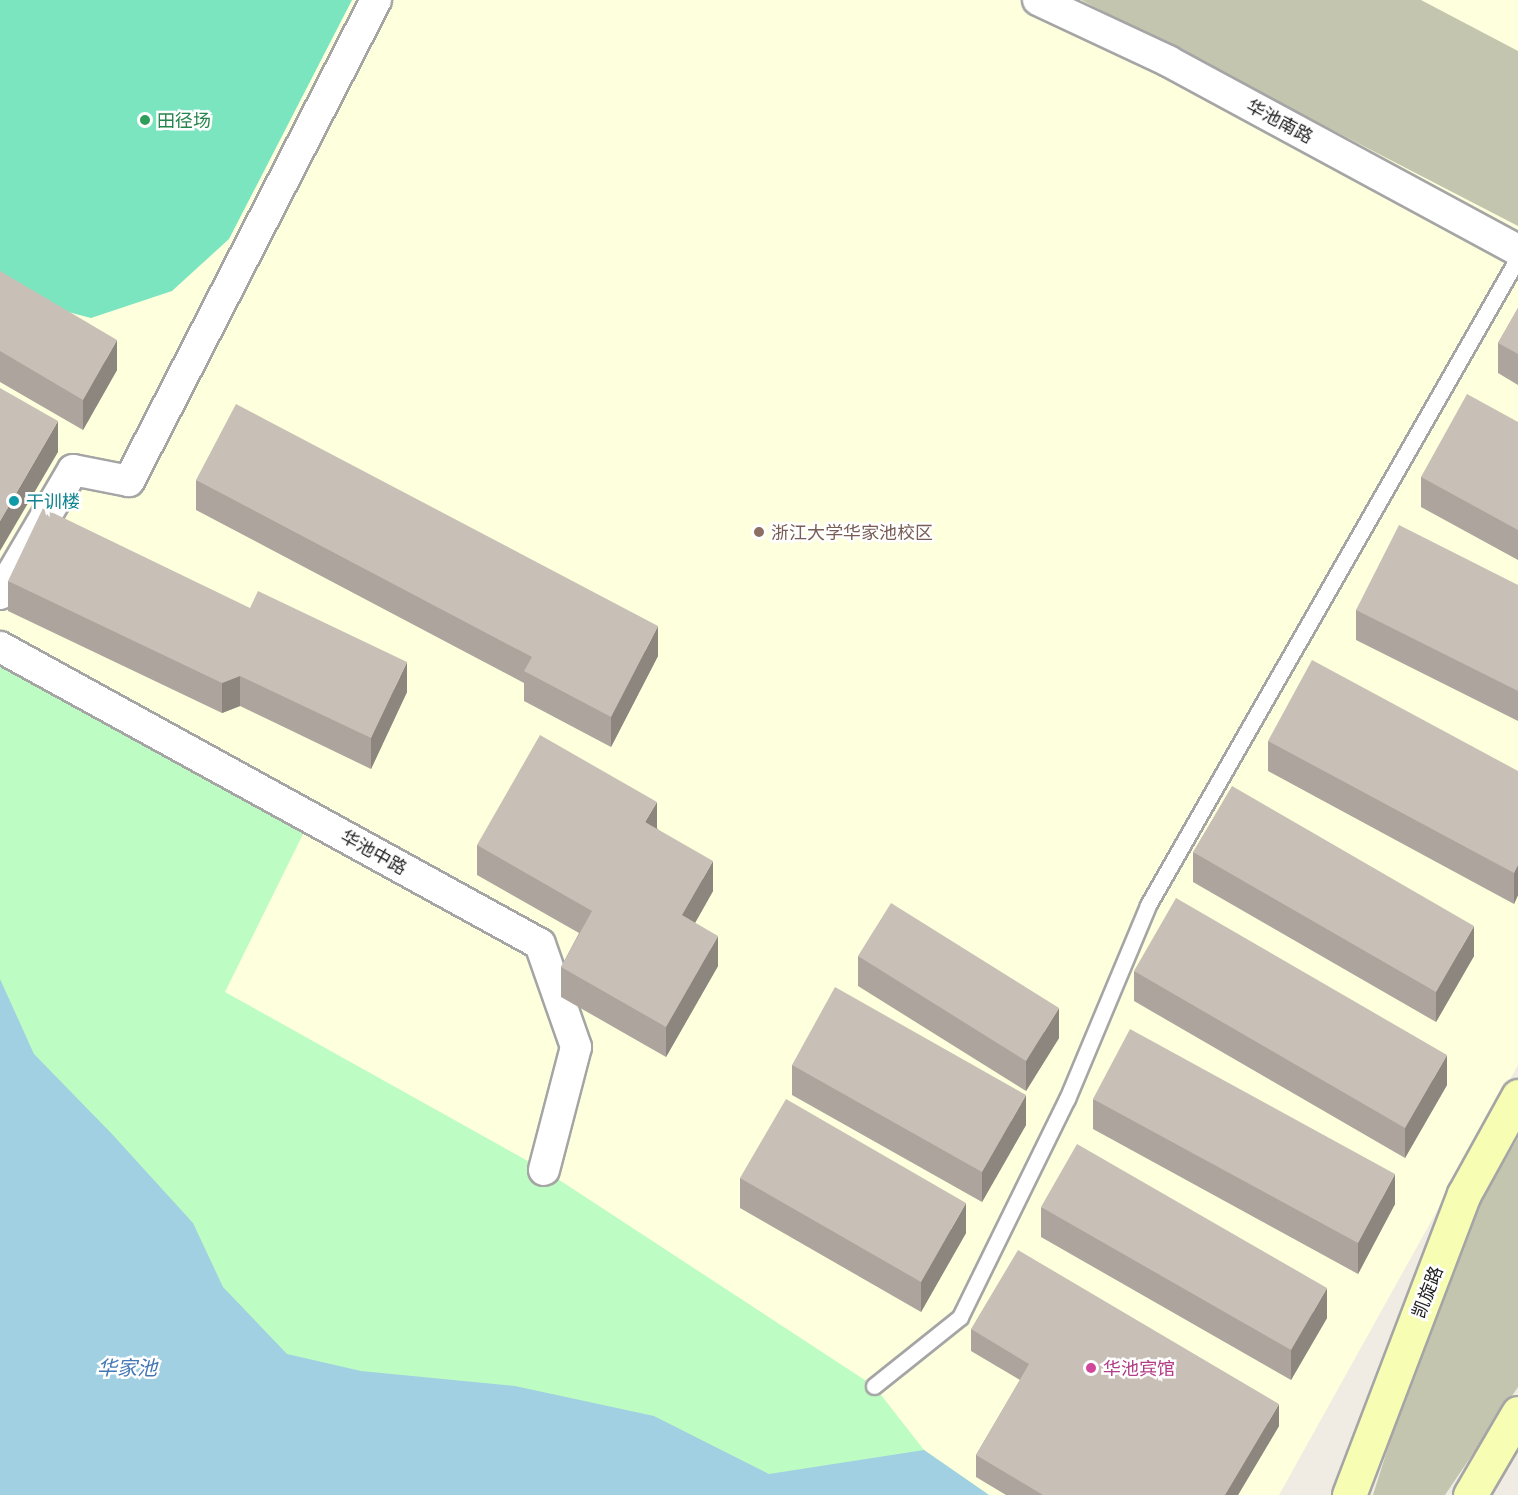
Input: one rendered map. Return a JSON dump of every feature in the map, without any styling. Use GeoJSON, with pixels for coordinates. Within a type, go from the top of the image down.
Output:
{"type":"FeatureCollection","features":[{"type":"Feature","properties":{"kind":"main road","name":"凯旋路"},"geometry":{"type":"LineString","coordinates":[[1349,1495],[1464,1194],[1518,1096]]}},
{"type":"Feature","properties":{"kind":"main road"},"geometry":{"type":"LineString","coordinates":[[1470,1495],[1518,1413]]}},
{"type":"Feature","properties":{"kind":"street"},"geometry":{"type":"LineString","coordinates":[[0,594],[73,470],[129,481],[376,0]]}},
{"type":"Feature","properties":{"kind":"street","name":"华池南路"},"geometry":{"type":"LineString","coordinates":[[1038,0],[1168,61],[1518,250]]}},
{"type":"Feature","properties":{"kind":"street","name":"华池中路"},"geometry":{"type":"LineString","coordinates":[[0,647],[540,944],[576,1047],[544,1170]]}},
{"type":"Feature","properties":{"kind":"lane"},"geometry":{"type":"LineString","coordinates":[[874,1386],[960,1317],[1068,1099],[1148,905],[1518,258]]}},
{"type":"Feature","properties":{"kind":"shaded area","name":"浙江大学华家池校区"},"geometry":{"type":"Polygon","coordinates":[[[0,0],[1518,0],[1518,1065],[1279,1495],[0,1495],[0,0]]]}},
{"type":"Feature","properties":{"kind":"shaded area"},"geometry":{"type":"Polygon","coordinates":[[[1081,0],[1421,0],[1518,51],[1518,226],[1081,0]]]}},
{"type":"Feature","properties":{"kind":"shaded area"},"geometry":{"type":"Polygon","coordinates":[[[1518,1138],[1518,1387],[1445,1495],[1373,1495],[1443,1273],[1469,1222],[1518,1138]]]}},
{"type":"Feature","properties":{"kind":"green space","name":"田径场"},"geometry":{"type":"Polygon","coordinates":[[[0,0],[352,0],[229,239],[172,291],[91,318],[0,294],[0,0]]]}},
{"type":"Feature","properties":{"kind":"green space"},"geometry":{"type":"Polygon","coordinates":[[[0,647],[311,818],[225,992],[544,1170],[874,1386],[924,1450],[989,1495],[0,1495],[0,647]]]}},
{"type":"Feature","properties":{"kind":"water","name":"华家池"},"geometry":{"type":"Polygon","coordinates":[[[0,979],[34,1054],[112,1134],[193,1223],[223,1287],[287,1354],[361,1371],[515,1386],[654,1416],[769,1474],[924,1450],[989,1495],[0,1495],[0,979]]]}},
{"type":"Feature","properties":{"kind":"building"},"geometry":{"type":"Polygon","coordinates":[[[0,271],[117,340],[83,400],[0,351],[0,271]]]}},
{"type":"Feature","properties":{"kind":"building"},"geometry":{"type":"Polygon","coordinates":[[[1518,308],[1518,354],[1498,343],[1518,308]]]}},
{"type":"Feature","properties":{"kind":"building"},"geometry":{"type":"Polygon","coordinates":[[[0,388],[58,421],[0,521],[0,388]]]}},
{"type":"Feature","properties":{"kind":"building"},"geometry":{"type":"Polygon","coordinates":[[[1467,394],[1518,422],[1518,530],[1421,477],[1467,394]]]}},
{"type":"Feature","properties":{"kind":"building"},"geometry":{"type":"Polygon","coordinates":[[[236,404],[658,626],[611,717],[524,671],[532,657],[196,480],[236,404]]]}},
{"type":"Feature","properties":{"kind":"building"},"geometry":{"type":"Polygon","coordinates":[[[43,508],[250,608],[258,591],[407,662],[371,738],[240,676],[222,683],[8,581],[43,508]]]}},
{"type":"Feature","properties":{"kind":"building"},"geometry":{"type":"Polygon","coordinates":[[[1399,525],[1518,585],[1518,691],[1356,610],[1399,525]]]}},
{"type":"Feature","properties":{"kind":"building"},"geometry":{"type":"Polygon","coordinates":[[[1312,660],[1518,771],[1518,865],[1514,873],[1268,741],[1312,660]]]}},
{"type":"Feature","properties":{"kind":"building"},"geometry":{"type":"Polygon","coordinates":[[[540,735],[657,802],[645,822],[713,861],[682,915],[718,936],[666,1027],[561,967],[592,911],[477,845],[540,735]]]}},
{"type":"Feature","properties":{"kind":"building"},"geometry":{"type":"Polygon","coordinates":[[[1232,786],[1474,926],[1436,992],[1193,852],[1232,786]]]}},
{"type":"Feature","properties":{"kind":"building"},"geometry":{"type":"Polygon","coordinates":[[[1176,898],[1447,1055],[1405,1128],[1134,971],[1176,898]]]}},
{"type":"Feature","properties":{"kind":"building"},"geometry":{"type":"Polygon","coordinates":[[[891,903],[1059,1008],[1026,1061],[858,956],[891,903]]]}},
{"type":"Feature","properties":{"kind":"building"},"geometry":{"type":"Polygon","coordinates":[[[835,987],[1026,1095],[982,1172],[792,1065],[835,987]]]}},
{"type":"Feature","properties":{"kind":"building"},"geometry":{"type":"Polygon","coordinates":[[[1130,1029],[1395,1174],[1358,1243],[1093,1099],[1130,1029]]]}},
{"type":"Feature","properties":{"kind":"building"},"geometry":{"type":"Polygon","coordinates":[[[786,1099],[966,1203],[921,1282],[740,1178],[786,1099]]]}},
{"type":"Feature","properties":{"kind":"building"},"geometry":{"type":"Polygon","coordinates":[[[1077,1144],[1327,1288],[1291,1350],[1041,1207],[1077,1144]]]}},
{"type":"Feature","properties":{"kind":"building","name":"华池宾馆"},"geometry":{"type":"Polygon","coordinates":[[[1018,1250],[1279,1404],[1225,1495],[1043,1495],[976,1455],[1029,1364],[971,1329],[1018,1250]]]}},
{"type":"Feature","properties":{"kind":"place","name":"田径场"},"geometry":{"type":"Point","coordinates":[145,120]}},
{"type":"Feature","properties":{"kind":"place","name":"干训楼"},"geometry":{"type":"Point","coordinates":[14,501]}},
{"type":"Feature","properties":{"kind":"place","name":"浙江大学华家池校区"},"geometry":{"type":"Point","coordinates":[759,532]}},
{"type":"Feature","properties":{"kind":"place","name":"华池宾馆"},"geometry":{"type":"Point","coordinates":[1091,1368]}}]}
